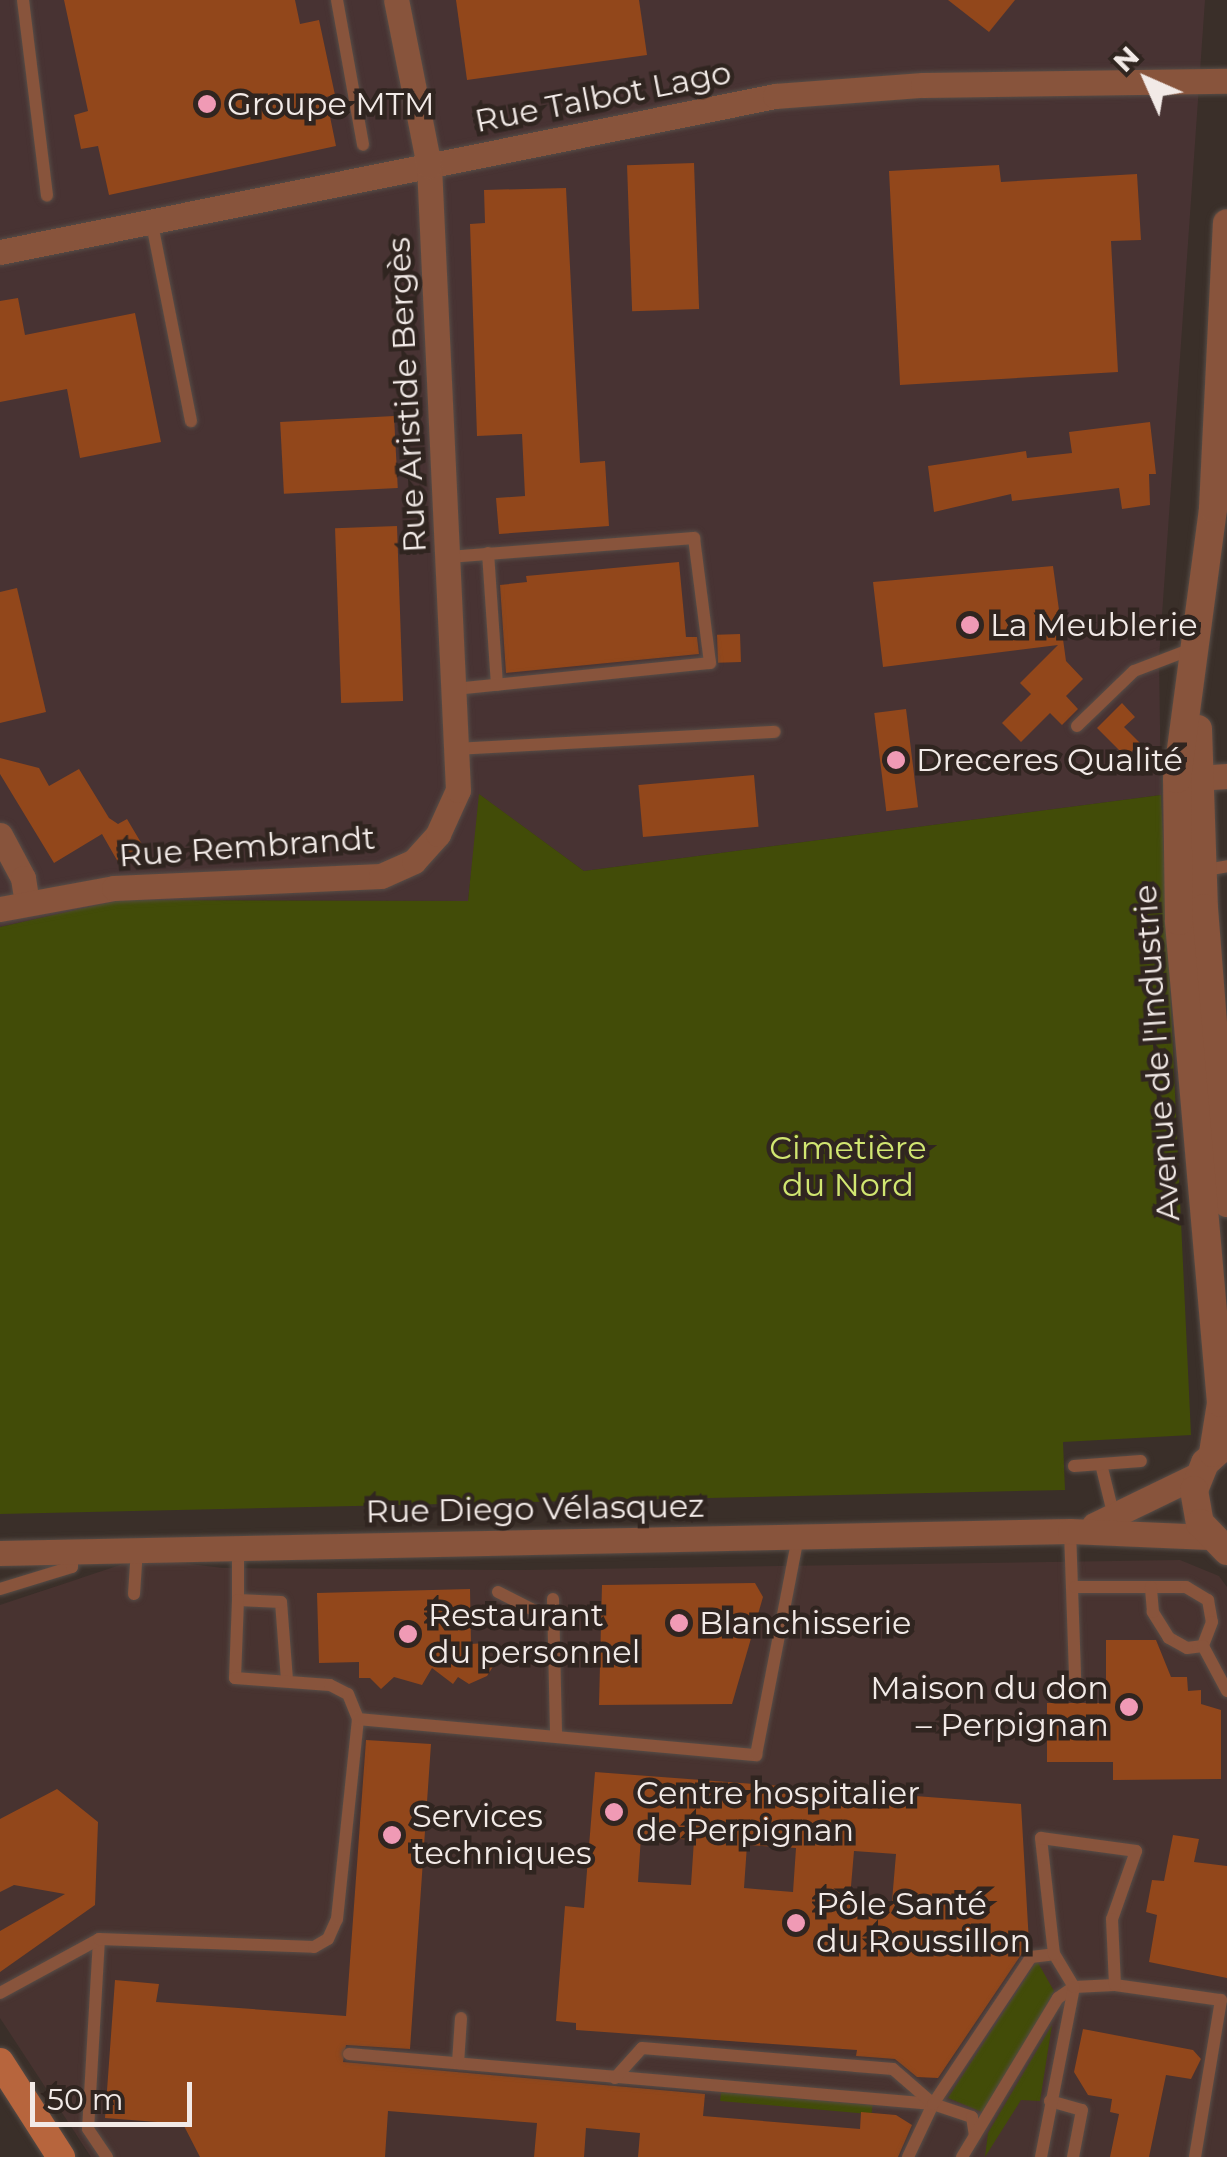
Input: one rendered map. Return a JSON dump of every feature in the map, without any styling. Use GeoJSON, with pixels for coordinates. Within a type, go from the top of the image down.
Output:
{"type":"FeatureCollection","features":[{"type":"Feature","properties":{"kind":"main road"},"geometry":{"type":"LineString","coordinates":[[0,2062],[60,2157]]}},
{"type":"Feature","properties":{"kind":"street","name":"Rue Aristide Bergès"},"geometry":{"type":"LineString","coordinates":[[396,0],[429,166],[458,790]]}},
{"type":"Feature","properties":{"kind":"street","name":"Rue Talbot Lago"},"geometry":{"type":"LineString","coordinates":[[0,252],[774,96],[923,85],[1227,82]]}},
{"type":"Feature","properties":{"kind":"street","name":"Avenue de l'Industrie"},"geometry":{"type":"LineString","coordinates":[[1222,1548],[1195,1507],[1213,1457],[1222,1403],[1199,1009],[1203,870],[1197,648],[1213,508],[1227,223]]}},
{"type":"Feature","properties":{"kind":"street","name":"Rue Rembrandt"},"geometry":{"type":"LineString","coordinates":[[0,909],[114,888],[381,876],[414,860],[438,834],[458,790]]}},
{"type":"Feature","properties":{"kind":"street"},"geometry":{"type":"LineString","coordinates":[[0,835],[22,878],[26,902]]}},
{"type":"Feature","properties":{"kind":"street","name":"Avenue de l'Industrie"},"geometry":{"type":"LineString","coordinates":[[1199,1009],[1227,1203]]}},
{"type":"Feature","properties":{"kind":"street","name":"Rue Diego Vélasquez"},"geometry":{"type":"LineString","coordinates":[[1070,1531],[1115,1519],[1213,1457]]}},
{"type":"Feature","properties":{"kind":"street","name":"Rue Diego Vélasquez"},"geometry":{"type":"LineString","coordinates":[[0,1554],[1070,1531],[1222,1548]]}},
{"type":"Feature","properties":{"kind":"lane"},"geometry":{"type":"LineString","coordinates":[[23,0],[47,196]]}},
{"type":"Feature","properties":{"kind":"lane"},"geometry":{"type":"LineString","coordinates":[[337,0],[363,145]]}},
{"type":"Feature","properties":{"kind":"lane"},"geometry":{"type":"LineString","coordinates":[[152,224],[191,420]]}},
{"type":"Feature","properties":{"kind":"lane"},"geometry":{"type":"LineString","coordinates":[[448,556],[694,538],[710,663],[453,689]]}},
{"type":"Feature","properties":{"kind":"lane"},"geometry":{"type":"LineString","coordinates":[[488,553],[497,684]]}},
{"type":"Feature","properties":{"kind":"lane"},"geometry":{"type":"LineString","coordinates":[[1077,726],[1134,671],[1197,648]]}},
{"type":"Feature","properties":{"kind":"lane"},"geometry":{"type":"LineString","coordinates":[[456,750],[775,732]]}},
{"type":"Feature","properties":{"kind":"lane"},"geometry":{"type":"LineString","coordinates":[[1074,1466],[1141,1461]]}},
{"type":"Feature","properties":{"kind":"lane"},"geometry":{"type":"LineString","coordinates":[[1102,1464],[1115,1519]]}},
{"type":"Feature","properties":{"kind":"lane"},"geometry":{"type":"LineString","coordinates":[[1070,1531],[1075,1678]]}},
{"type":"Feature","properties":{"kind":"lane"},"geometry":{"type":"LineString","coordinates":[[358,1719],[692,1746],[756,1755],[788,1616],[798,1537]]}},
{"type":"Feature","properties":{"kind":"lane"},"geometry":{"type":"LineString","coordinates":[[0,1993],[100,1938],[314,1947],[328,1939],[337,1919],[358,1719],[348,1694],[287,1680],[234,1678],[238,1548]]}},
{"type":"Feature","properties":{"kind":"lane"},"geometry":{"type":"LineString","coordinates":[[134,1594],[138,1549]]}},
{"type":"Feature","properties":{"kind":"lane"},"geometry":{"type":"LineString","coordinates":[[0,1589],[72,1567],[72,1550]]}},
{"type":"Feature","properties":{"kind":"lane"},"geometry":{"type":"LineString","coordinates":[[1074,1587],[1186,1587],[1208,1600],[1212,1622],[1204,1646],[1227,1690]]}},
{"type":"Feature","properties":{"kind":"lane"},"geometry":{"type":"LineString","coordinates":[[1151,1587],[1154,1612],[1169,1638],[1187,1648],[1204,1646]]}},
{"type":"Feature","properties":{"kind":"lane"},"geometry":{"type":"LineString","coordinates":[[498,1592],[553,1620]]}},
{"type":"Feature","properties":{"kind":"lane"},"geometry":{"type":"LineString","coordinates":[[553,1599],[556,1735]]}},
{"type":"Feature","properties":{"kind":"lane"},"geometry":{"type":"LineString","coordinates":[[238,1600],[282,1602],[287,1680]]}},
{"type":"Feature","properties":{"kind":"lane"},"geometry":{"type":"LineString","coordinates":[[1041,2157],[1074,1987],[1054,1954],[1041,1838],[1136,1851],[1112,1919],[1115,1986]]}},
{"type":"Feature","properties":{"kind":"lane"},"geometry":{"type":"LineString","coordinates":[[100,1938],[88,2128],[107,2157]]}},
{"type":"Feature","properties":{"kind":"lane"},"geometry":{"type":"LineString","coordinates":[[908,2157],[933,2104],[1030,1957],[1054,1954]]}},
{"type":"Feature","properties":{"kind":"lane"},"geometry":{"type":"LineString","coordinates":[[962,2157],[1058,1998],[1074,1987],[1115,1986],[1222,2000],[1195,2157]]}},
{"type":"Feature","properties":{"kind":"lane"},"geometry":{"type":"LineString","coordinates":[[458,2063],[462,2018]]}},
{"type":"Feature","properties":{"kind":"lane"},"geometry":{"type":"LineString","coordinates":[[615,2078],[642,2048],[893,2068],[933,2104]]}},
{"type":"Feature","properties":{"kind":"lane"},"geometry":{"type":"LineString","coordinates":[[349,2054],[933,2104],[972,2117],[975,2135]]}},
{"type":"Feature","properties":{"kind":"lane"},"geometry":{"type":"LineString","coordinates":[[1050,2100],[1082,2110],[1073,2157]]}},
{"type":"Feature","properties":{"kind":"shaded area"},"geometry":{"type":"Polygon","coordinates":[[[0,0],[1205,0],[1159,658],[1161,795],[584,871],[480,795],[468,901],[120,900],[0,927],[0,0]]]}},
{"type":"Feature","properties":{"kind":"shaded area","name":"Centre hospitalier de Perpignan"},"geometry":{"type":"Polygon","coordinates":[[[141,1558],[223,1568],[522,1570],[1180,1560],[1219,1576],[1227,1587],[1227,2157],[91,2157],[0,2018],[0,1605],[141,1558]]]}},
{"type":"Feature","properties":{"kind":"green space","name":"Cimetière du Nord"},"geometry":{"type":"Polygon","coordinates":[[[479,794],[584,871],[1161,795],[1191,1435],[1063,1442],[1065,1490],[0,1514],[0,927],[120,900],[468,901],[479,794]]]}},
{"type":"Feature","properties":{"kind":"green space"},"geometry":{"type":"Polygon","coordinates":[[[1037,1961],[1054,1991],[987,2114],[948,2098],[1037,1961]]]}},
{"type":"Feature","properties":{"kind":"green space"},"geometry":{"type":"Polygon","coordinates":[[[1052,2025],[1040,2101],[1021,2100],[985,2157],[988,2133],[1052,2025]]]}},
{"type":"Feature","properties":{"kind":"green space"},"geometry":{"type":"Polygon","coordinates":[[[721,2092],[872,2105],[872,2114],[720,2101],[721,2092]]]}},
{"type":"Feature","properties":{"kind":"building","name":"Groupe MTM"},"geometry":{"type":"Polygon","coordinates":[[[64,0],[295,0],[300,24],[319,20],[335,95],[326,97],[336,146],[109,195],[98,146],[81,149],[74,115],[88,111],[64,0]]]}},
{"type":"Feature","properties":{"kind":"building"},"geometry":{"type":"Polygon","coordinates":[[[456,0],[639,0],[647,55],[467,80],[456,0]]]}},
{"type":"Feature","properties":{"kind":"building"},"geometry":{"type":"Polygon","coordinates":[[[948,0],[1015,0],[989,32],[948,0]]]}},
{"type":"Feature","properties":{"kind":"building"},"geometry":{"type":"Polygon","coordinates":[[[694,163],[699,309],[632,311],[627,165],[694,163]]]}},
{"type":"Feature","properties":{"kind":"building"},"geometry":{"type":"Polygon","coordinates":[[[999,165],[1001,182],[1137,174],[1141,240],[1111,241],[1118,372],[900,385],[889,171],[999,165]]]}},
{"type":"Feature","properties":{"kind":"building"},"geometry":{"type":"Polygon","coordinates":[[[566,188],[580,463],[605,461],[609,526],[499,534],[496,498],[525,496],[522,434],[477,436],[470,224],[485,223],[484,190],[566,188]]]}},
{"type":"Feature","properties":{"kind":"building"},"geometry":{"type":"Polygon","coordinates":[[[18,298],[25,335],[135,313],[161,442],[80,458],[67,389],[0,402],[0,301],[18,298]]]}},
{"type":"Feature","properties":{"kind":"building"},"geometry":{"type":"Polygon","coordinates":[[[394,416],[398,488],[284,494],[280,422],[394,416]]]}},
{"type":"Feature","properties":{"kind":"building"},"geometry":{"type":"Polygon","coordinates":[[[1150,422],[1156,474],[1149,474],[1150,505],[1122,509],[1119,488],[1012,501],[1011,494],[934,512],[928,466],[1026,451],[1027,458],[1072,453],[1069,432],[1150,422]]]}},
{"type":"Feature","properties":{"kind":"building"},"geometry":{"type":"Polygon","coordinates":[[[397,526],[403,701],[341,703],[335,528],[397,526]]]}},
{"type":"Feature","properties":{"kind":"building"},"geometry":{"type":"Polygon","coordinates":[[[679,562],[686,637],[697,637],[699,654],[506,673],[500,585],[527,582],[526,576],[679,562]]]}},
{"type":"Feature","properties":{"kind":"building","name":"La Meublerie"},"geometry":{"type":"Polygon","coordinates":[[[1053,566],[1066,661],[1083,679],[1066,696],[1078,709],[1062,725],[1050,713],[1021,742],[1002,723],[1031,694],[1020,683],[1058,645],[883,667],[873,582],[1053,566]]]}},
{"type":"Feature","properties":{"kind":"building"},"geometry":{"type":"Polygon","coordinates":[[[17,588],[46,712],[0,723],[0,592],[17,588]]]}},
{"type":"Feature","properties":{"kind":"building"},"geometry":{"type":"Polygon","coordinates":[[[740,634],[741,662],[718,663],[717,635],[740,634]]]}},
{"type":"Feature","properties":{"kind":"building"},"geometry":{"type":"Polygon","coordinates":[[[1122,703],[1135,717],[1124,727],[1140,743],[1126,757],[1097,728],[1122,703]]]}},
{"type":"Feature","properties":{"kind":"building","name":"Dreceres Qualité"},"geometry":{"type":"Polygon","coordinates":[[[906,709],[918,807],[886,811],[874,713],[906,709]]]}},
{"type":"Feature","properties":{"kind":"building"},"geometry":{"type":"Polygon","coordinates":[[[0,758],[39,768],[49,786],[79,769],[109,818],[118,824],[127,819],[143,846],[118,862],[102,834],[54,863],[0,774],[0,758]]]}},
{"type":"Feature","properties":{"kind":"building"},"geometry":{"type":"Polygon","coordinates":[[[754,775],[759,827],[643,837],[638,785],[754,775]]]}},
{"type":"Feature","properties":{"kind":"building","name":"Blanchisserie"},"geometry":{"type":"Polygon","coordinates":[[[755,1583],[763,1597],[732,1704],[599,1705],[602,1585],[755,1583]]]}},
{"type":"Feature","properties":{"kind":"building"},"geometry":{"type":"Polygon","coordinates":[[[470,1589],[471,1644],[485,1643],[485,1657],[494,1665],[487,1676],[469,1684],[458,1677],[453,1684],[432,1668],[422,1685],[394,1677],[381,1689],[370,1678],[359,1678],[359,1662],[319,1663],[317,1593],[470,1589]]]}},
{"type":"Feature","properties":{"kind":"building","name":"Maison du don – Perpignan"},"geometry":{"type":"Polygon","coordinates":[[[1106,1640],[1156,1640],[1171,1677],[1187,1677],[1188,1691],[1201,1690],[1201,1704],[1221,1710],[1221,1779],[1113,1780],[1113,1762],[1047,1762],[1047,1703],[1106,1703],[1106,1640]]]}},
{"type":"Feature","properties":{"kind":"building"},"geometry":{"type":"Polygon","coordinates":[[[366,1740],[431,1744],[410,2049],[346,2045],[343,2062],[705,2094],[703,2116],[860,2129],[861,2112],[896,2115],[912,2125],[898,2157],[638,2157],[640,2133],[586,2128],[584,2157],[534,2157],[537,2123],[388,2111],[385,2157],[200,2157],[183,2124],[105,2118],[115,1980],[159,1984],[156,2002],[346,2016],[366,1740]]]}},
{"type":"Feature","properties":{"kind":"building","name":"Pôle Santé du Roussillon"},"geometry":{"type":"Polygon","coordinates":[[[595,1772],[1021,1804],[1029,1943],[938,2078],[917,2077],[895,2059],[856,2056],[857,2050],[576,2030],[576,2023],[556,2021],[565,1906],[584,1908],[595,1772]],[[641,1836],[638,1882],[691,1885],[694,1840],[641,1836]],[[747,1845],[744,1888],[793,1892],[796,1848],[747,1845]],[[854,1851],[850,1898],[892,1901],[896,1854],[854,1851]]]}},
{"type":"Feature","properties":{"kind":"building"},"geometry":{"type":"Polygon","coordinates":[[[57,1789],[98,1822],[95,1905],[0,1972],[0,1931],[65,1894],[14,1885],[0,1892],[0,1819],[57,1789]]]}},
{"type":"Feature","properties":{"kind":"building"},"geometry":{"type":"Polygon","coordinates":[[[1173,1835],[1199,1839],[1194,1862],[1227,1866],[1227,1978],[1149,1962],[1157,1915],[1146,1912],[1152,1880],[1164,1881],[1173,1835]]]}},
{"type":"Feature","properties":{"kind":"building"},"geometry":{"type":"Polygon","coordinates":[[[1083,2029],[1193,2050],[1201,2059],[1191,2079],[1166,2075],[1149,2157],[1110,2157],[1119,2114],[1110,2112],[1112,2099],[1088,2095],[1074,2072],[1083,2029]]]}},
{"type":"Feature","properties":{"kind":"place","name":"Groupe MTM"},"geometry":{"type":"Point","coordinates":[207,104]}},
{"type":"Feature","properties":{"kind":"place","name":"La Meublerie"},"geometry":{"type":"Point","coordinates":[970,625]}},
{"type":"Feature","properties":{"kind":"place","name":"Dreceres Qualité"},"geometry":{"type":"Point","coordinates":[896,760]}},
{"type":"Feature","properties":{"kind":"place","name":"Blanchisserie"},"geometry":{"type":"Point","coordinates":[679,1623]}},
{"type":"Feature","properties":{"kind":"place","name":"Restaurant du personnel"},"geometry":{"type":"Point","coordinates":[408,1634]}},
{"type":"Feature","properties":{"kind":"place","name":"Maison du don – Perpignan"},"geometry":{"type":"Point","coordinates":[1129,1707]}},
{"type":"Feature","properties":{"kind":"place","name":"Centre hospitalier de Perpignan"},"geometry":{"type":"Point","coordinates":[614,1812]}},
{"type":"Feature","properties":{"kind":"place","name":"Services techniques"},"geometry":{"type":"Point","coordinates":[392,1835]}},
{"type":"Feature","properties":{"kind":"place","name":"Pôle Santé du Roussillon"},"geometry":{"type":"Point","coordinates":[796,1923]}}]}
